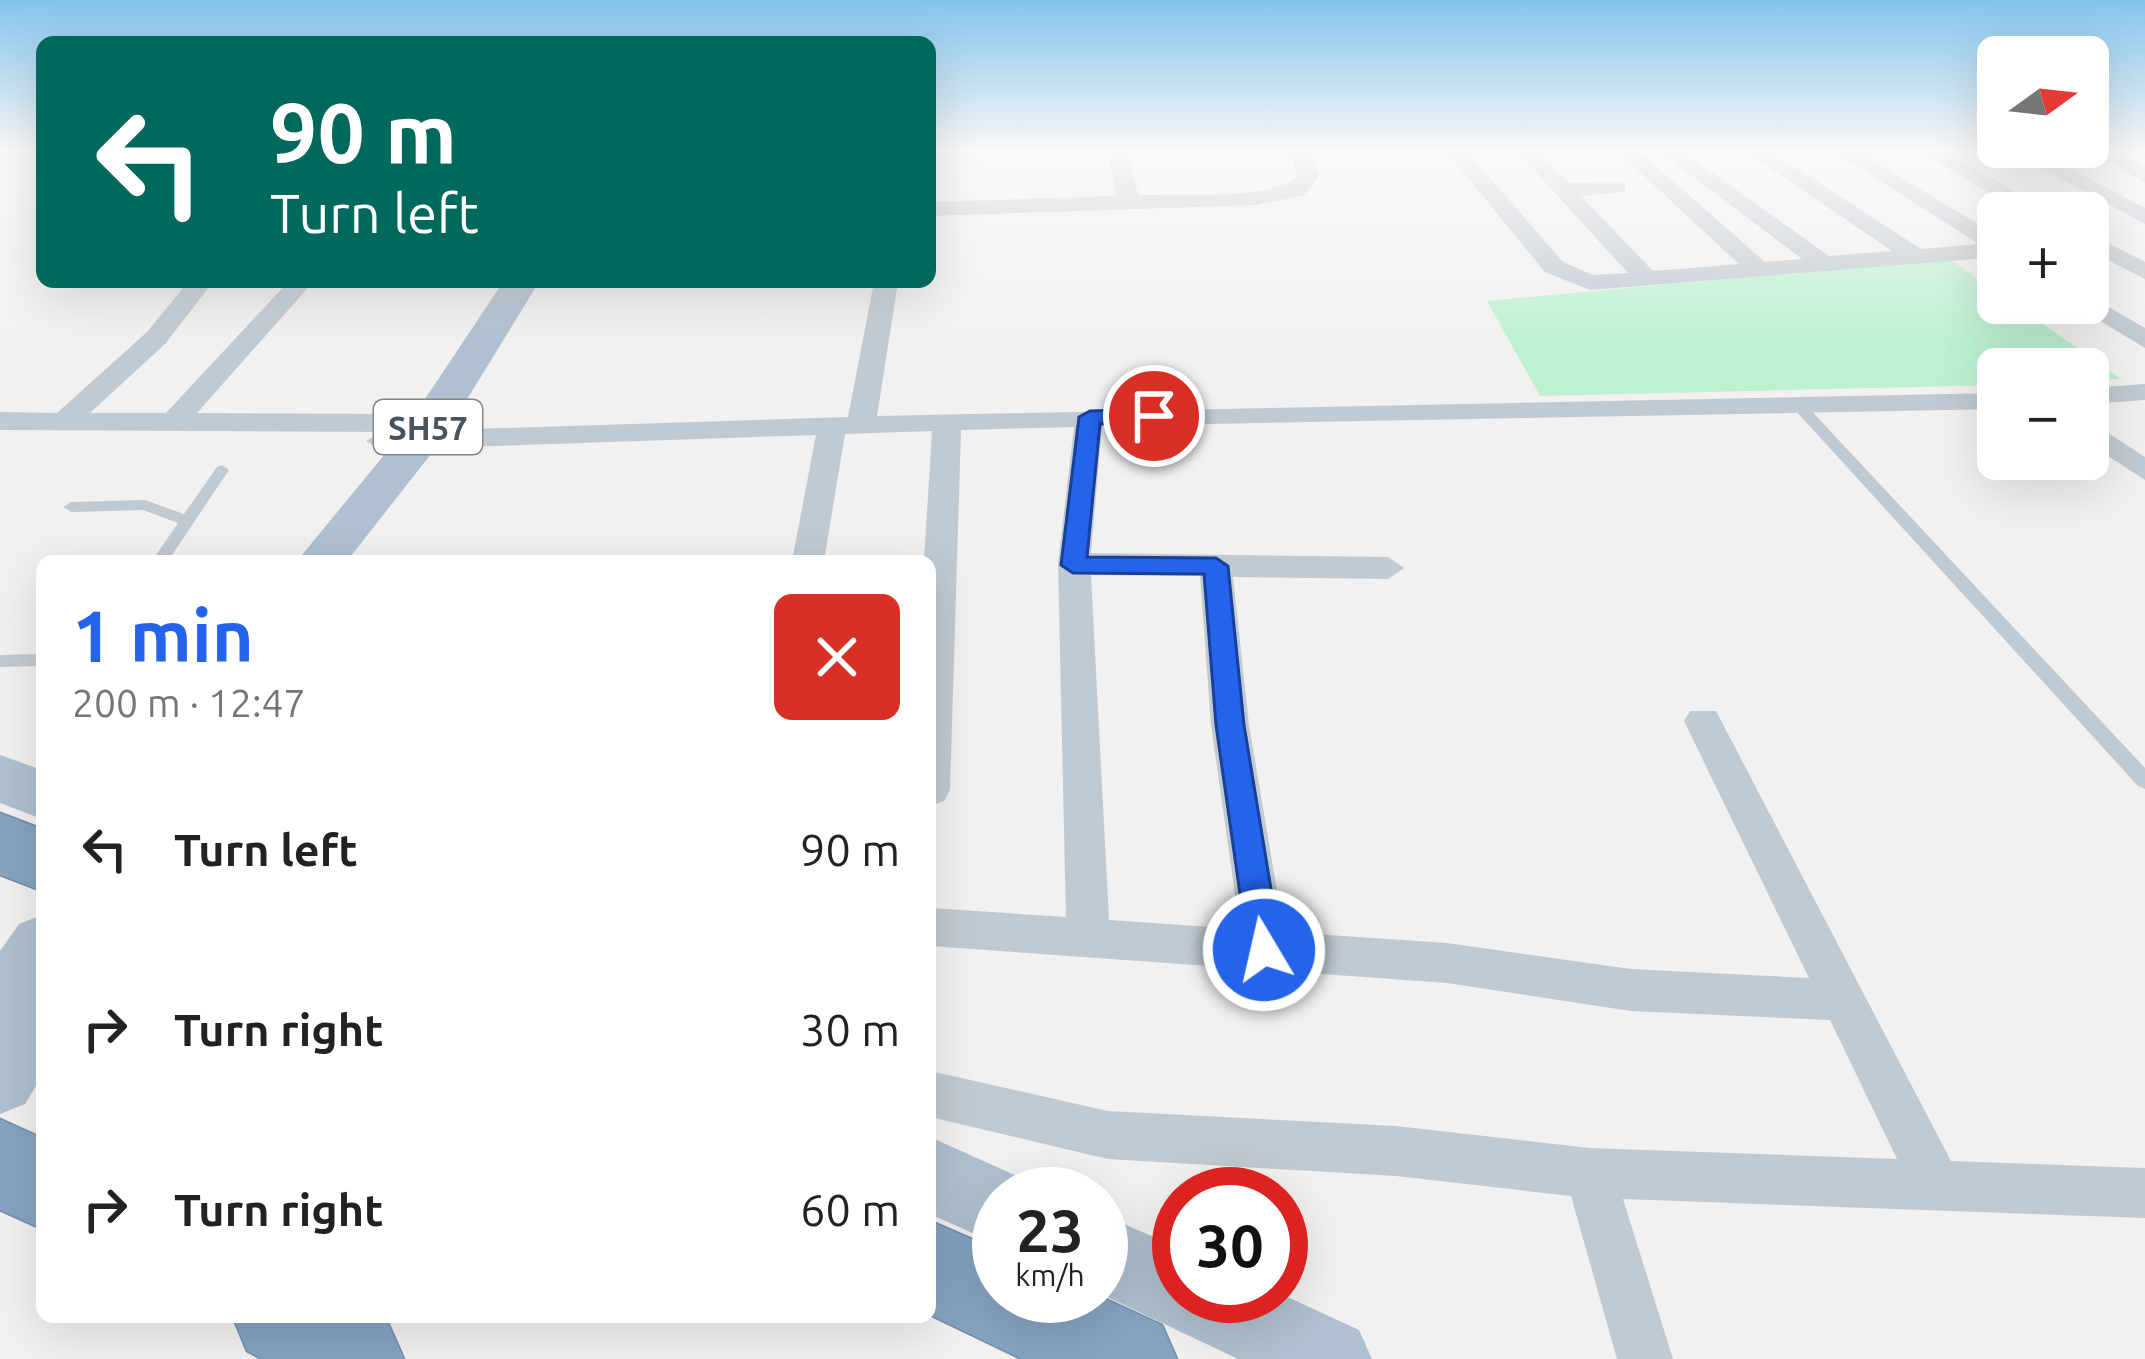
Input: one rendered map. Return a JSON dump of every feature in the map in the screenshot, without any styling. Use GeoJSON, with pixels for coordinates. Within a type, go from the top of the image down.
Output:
{"type":"FeatureCollection","features":[{"type":"Feature","properties":{"kind":"highway"},"geometry":{"type":"LineString","coordinates":[[0,842],[36,858]]}},
{"type":"Feature","properties":{"kind":"highway"},"geometry":{"type":"LineString","coordinates":[[0,1163],[36,1182]]}},
{"type":"Feature","properties":{"kind":"highway"},"geometry":{"type":"LineString","coordinates":[[936,1270],[1128,1359]]}},
{"type":"Feature","properties":{"kind":"highway"},"geometry":{"type":"LineString","coordinates":[[292,1323],[355,1359]]}},
{"type":"Feature","properties":{"kind":"main road","name":"SH57"},"geometry":{"type":"LineString","coordinates":[[326,555],[398,435],[474,288]]}},
{"type":"Feature","properties":{"kind":"main road","name":"SH57"},"geometry":{"type":"LineString","coordinates":[[294,555],[516,288]]}},
{"type":"Feature","properties":{"kind":"main road"},"geometry":{"type":"LineString","coordinates":[[0,778],[36,793]]}},
{"type":"Feature","properties":{"kind":"main road"},"geometry":{"type":"LineString","coordinates":[[0,1009],[36,953]]}},
{"type":"Feature","properties":{"kind":"main road"},"geometry":{"type":"LineString","coordinates":[[0,1080],[36,1022]]}},
{"type":"Feature","properties":{"kind":"main road"},"geometry":{"type":"LineString","coordinates":[[936,1178],[972,1194]]}},
{"type":"Feature","properties":{"kind":"main road"},"geometry":{"type":"LineString","coordinates":[[1252,1323],[1330,1359]]}},
{"type":"Feature","properties":{"kind":"street"},"geometry":{"type":"LineString","coordinates":[[1511,214],[1561,272],[1590,284],[1977,250]]}},
{"type":"Feature","properties":{"kind":"street"},"geometry":{"type":"LineString","coordinates":[[1587,214],[1650,282]]}},
{"type":"Feature","properties":{"kind":"street"},"geometry":{"type":"LineString","coordinates":[[1698,214],[1762,272]]}},
{"type":"Feature","properties":{"kind":"street"},"geometry":{"type":"LineString","coordinates":[[1756,214],[1827,266]]}},
{"type":"Feature","properties":{"kind":"street"},"geometry":{"type":"LineString","coordinates":[[1853,214],[1918,257]]}},
{"type":"Feature","properties":{"kind":"street"},"geometry":{"type":"LineString","coordinates":[[1944,214],[1977,235]]}},
{"type":"Feature","properties":{"kind":"street"},"geometry":{"type":"LineString","coordinates":[[2109,252],[2145,272]]}},
{"type":"Feature","properties":{"kind":"street"},"geometry":{"type":"LineString","coordinates":[[62,423],[156,338],[196,288]]}},
{"type":"Feature","properties":{"kind":"street"},"geometry":{"type":"LineString","coordinates":[[174,422],[296,288]]}},
{"type":"Feature","properties":{"kind":"street"},"geometry":{"type":"LineString","coordinates":[[810,555],[884,288]]}},
{"type":"Feature","properties":{"kind":"street"},"geometry":{"type":"LineString","coordinates":[[2109,317],[2145,340]]}},
{"type":"Feature","properties":{"kind":"street"},"geometry":{"type":"LineString","coordinates":[[2109,395],[2145,392]]}},
{"type":"Feature","properties":{"kind":"street"},"geometry":{"type":"LineString","coordinates":[[0,421],[174,422],[398,435],[1977,401]]}},
{"type":"Feature","properties":{"kind":"street"},"geometry":{"type":"LineString","coordinates":[[1088,935],[1073,565],[1090,417]]}},
{"type":"Feature","properties":{"kind":"street"},"geometry":{"type":"LineString","coordinates":[[936,660],[947,422]]}},
{"type":"Feature","properties":{"kind":"street"},"geometry":{"type":"LineString","coordinates":[[2109,444],[2145,471]]}},
{"type":"Feature","properties":{"kind":"street"},"geometry":{"type":"LineString","coordinates":[[1073,565],[1388,568]]}},
{"type":"Feature","properties":{"kind":"street"},"geometry":{"type":"LineString","coordinates":[[1216,566],[1230,725],[1264,950]]}},
{"type":"Feature","properties":{"kind":"street"},"geometry":{"type":"LineString","coordinates":[[1703,721],[1936,1186]]}},
{"type":"Feature","properties":{"kind":"street"},"geometry":{"type":"LineString","coordinates":[[936,927],[1447,963],[1631,990],[1840,1000]]}},
{"type":"Feature","properties":{"kind":"street"},"geometry":{"type":"LineString","coordinates":[[936,1095],[1108,1135],[1396,1150],[1590,1173],[2145,1193]]}},
{"type":"Feature","properties":{"kind":"street"},"geometry":{"type":"LineString","coordinates":[[1590,1173],[1645,1359]]}},
{"type":"Feature","properties":{"kind":"lane"},"geometry":{"type":"LineString","coordinates":[[1800,407],[2145,781]]}},
{"type":"Feature","properties":{"kind":"lane"},"geometry":{"type":"LineString","coordinates":[[164,555],[222,470]]}},
{"type":"Feature","properties":{"kind":"lane"},"geometry":{"type":"LineString","coordinates":[[71,507],[145,505],[187,521]]}},
{"type":"Feature","properties":{"kind":"lane"},"geometry":{"type":"LineString","coordinates":[[0,661],[36,660]]}},
{"type":"Feature","properties":{"kind":"green space"},"geometry":{"type":"Polygon","coordinates":[[[1948,258],[1977,278],[1977,324],[2043,324],[2077,348],[1977,348],[1977,386],[1540,396],[1487,301],[1948,258]]]}},
{"type":"Feature","properties":{"kind":"route"},"geometry":{"type":"LineString","coordinates":[[1154,416],[1090,417],[1073,565],[1216,566],[1230,725],[1264,950]]}}]}
